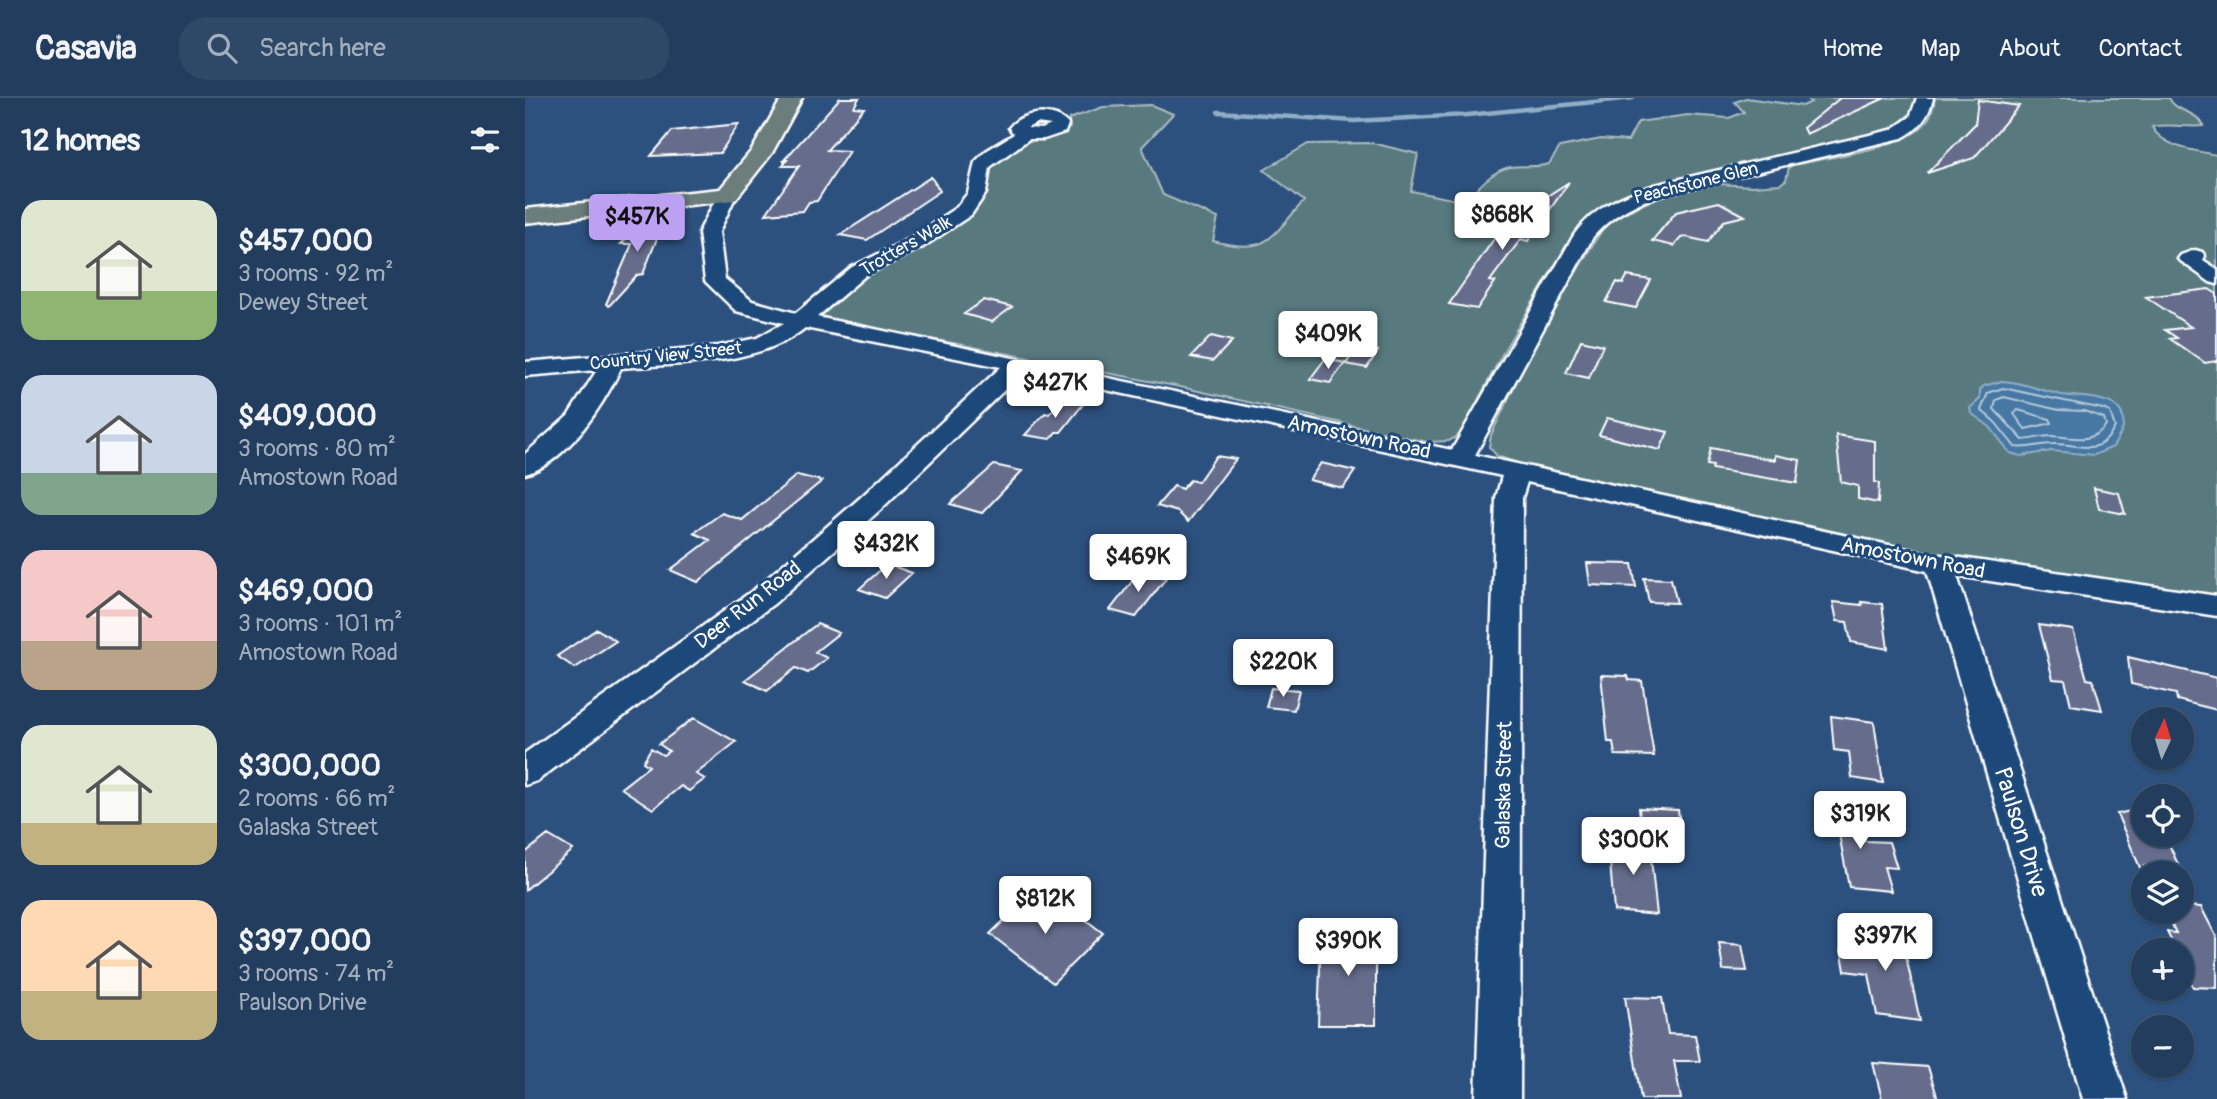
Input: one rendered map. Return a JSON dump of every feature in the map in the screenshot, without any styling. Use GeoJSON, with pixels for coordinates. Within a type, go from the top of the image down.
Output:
{"type":"FeatureCollection","features":[{"type":"Feature","properties":{"kind":"main road","name":"Amostown Road"},"geometry":{"type":"LineString","coordinates":[[727,195],[761,153],[792,98]]}},
{"type":"Feature","properties":{"kind":"main road"},"geometry":{"type":"LineString","coordinates":[[525,216],[727,195]]}},
{"type":"Feature","properties":{"kind":"street","name":"Peachstone Glen"},"geometry":{"type":"LineString","coordinates":[[1460,458],[1591,226],[1608,211],[1632,199],[1896,134],[1916,122],[1925,98]]}},
{"type":"Feature","properties":{"kind":"street","name":"Trotters Walk"},"geometry":{"type":"LineString","coordinates":[[799,320],[859,271],[916,243],[964,211],[977,193],[979,173],[986,160],[1025,134]]}},
{"type":"Feature","properties":{"kind":"street","name":"Amostown Road"},"geometry":{"type":"LineString","coordinates":[[727,195],[709,232],[715,281],[744,306],[799,320],[1460,458],[1938,565],[2217,607]]}},
{"type":"Feature","properties":{"kind":"street"},"geometry":{"type":"LineString","coordinates":[[2195,256],[2188,259],[2217,278]]}},
{"type":"Feature","properties":{"kind":"street","name":"Country View Street"},"geometry":{"type":"LineString","coordinates":[[525,369],[710,354],[750,347],[780,336],[799,320]]}},
{"type":"Feature","properties":{"kind":"street"},"geometry":{"type":"LineString","coordinates":[[525,466],[549,450],[577,423],[599,392],[612,363]]}},
{"type":"Feature","properties":{"kind":"street","name":"Deer Run Road"},"geometry":{"type":"LineString","coordinates":[[525,771],[765,596],[870,504],[1018,364]]}},
{"type":"Feature","properties":{"kind":"street","name":"Galaska Street"},"geometry":{"type":"LineString","coordinates":[[1498,1099],[1509,498],[1516,472]]}},
{"type":"Feature","properties":{"kind":"street","name":"Paulson Drive"},"geometry":{"type":"LineString","coordinates":[[1938,565],[2105,1099]]}},
{"type":"Feature","properties":{"kind":"green space"},"geometry":{"type":"Polygon","coordinates":[[[1746,98],[1803,106],[1811,102],[1806,98],[1915,98],[1912,112],[1891,130],[1635,192],[1598,210],[1570,240],[1506,347],[1460,435],[1449,441],[1427,442],[1185,388],[828,319],[821,314],[863,276],[926,246],[974,211],[988,189],[990,167],[1024,142],[1059,135],[1070,128],[1069,119],[1103,107],[1151,105],[1173,114],[1142,147],[1163,195],[1218,218],[1213,241],[1245,246],[1257,245],[1274,234],[1304,201],[1264,170],[1308,144],[1372,143],[1418,154],[1411,191],[1467,202],[1480,186],[1497,172],[1510,167],[1549,164],[1560,147],[1601,139],[1628,141],[1638,122],[1688,115],[1729,118],[1744,112],[1735,102],[1746,98]]]}},
{"type":"Feature","properties":{"kind":"green space"},"geometry":{"type":"Polygon","coordinates":[[[1935,98],[2169,98],[2204,126],[2152,127],[2164,140],[2172,144],[2217,155],[2217,597],[1977,562],[1893,546],[1524,465],[1497,456],[1489,447],[1491,435],[1539,335],[1604,227],[1617,216],[1659,197],[1717,184],[1780,184],[1786,180],[1789,167],[1793,165],[1891,143],[1917,131],[1925,124],[1935,98]]]}},
{"type":"Feature","properties":{"kind":"water"},"geometry":{"type":"Polygon","coordinates":[[[2002,381],[2111,403],[2123,416],[2121,432],[2113,447],[2094,455],[2052,451],[2021,456],[2010,453],[1990,427],[1971,413],[1970,408],[1980,399],[1980,390],[1984,386],[2002,381]]]}},
{"type":"Feature","properties":{"kind":"building"},"geometry":{"type":"Polygon","coordinates":[[[840,98],[859,98],[854,107],[864,108],[827,150],[849,151],[817,201],[809,202],[803,211],[766,214],[799,166],[782,166],[787,160],[784,160],[840,98]]]}},
{"type":"Feature","properties":{"kind":"building"},"geometry":{"type":"Polygon","coordinates":[[[1840,98],[1885,98],[1806,134],[1803,128],[1840,98]]]}},
{"type":"Feature","properties":{"kind":"building"},"geometry":{"type":"Polygon","coordinates":[[[1978,100],[2019,106],[1974,158],[1927,173],[1975,124],[1978,100]]]}},
{"type":"Feature","properties":{"kind":"building"},"geometry":{"type":"Polygon","coordinates":[[[739,124],[720,153],[651,156],[672,131],[739,124]]]}},
{"type":"Feature","properties":{"kind":"building"},"geometry":{"type":"Polygon","coordinates":[[[931,177],[940,191],[867,240],[840,235],[931,177]]]}},
{"type":"Feature","properties":{"kind":"building"},"geometry":{"type":"Polygon","coordinates":[[[1569,182],[1528,241],[1521,239],[1490,281],[1495,282],[1477,309],[1449,304],[1505,223],[1569,182]]]}},
{"type":"Feature","properties":{"kind":"building"},"geometry":{"type":"Polygon","coordinates":[[[1719,202],[1745,216],[1724,221],[1708,242],[1686,237],[1681,238],[1674,246],[1652,241],[1676,212],[1719,202]]]}},
{"type":"Feature","properties":{"kind":"building"},"geometry":{"type":"Polygon","coordinates":[[[665,218],[643,274],[637,275],[609,306],[606,304],[632,244],[621,244],[644,219],[665,218]]]}},
{"type":"Feature","properties":{"kind":"building"},"geometry":{"type":"Polygon","coordinates":[[[1627,276],[1651,280],[1636,308],[1606,302],[1617,282],[1623,284],[1627,276]]]}},
{"type":"Feature","properties":{"kind":"building"},"geometry":{"type":"Polygon","coordinates":[[[2209,289],[2217,294],[2217,361],[2205,363],[2170,339],[2177,338],[2165,330],[2191,327],[2146,297],[2209,289]]]}},
{"type":"Feature","properties":{"kind":"building"},"geometry":{"type":"Polygon","coordinates":[[[984,300],[1012,307],[992,322],[964,314],[984,300]]]}},
{"type":"Feature","properties":{"kind":"building"},"geometry":{"type":"Polygon","coordinates":[[[1211,336],[1232,341],[1213,361],[1191,357],[1211,336]]]}},
{"type":"Feature","properties":{"kind":"building"},"geometry":{"type":"Polygon","coordinates":[[[1581,340],[1603,345],[1589,378],[1566,373],[1581,340]]]}},
{"type":"Feature","properties":{"kind":"building"},"geometry":{"type":"Polygon","coordinates":[[[1357,347],[1378,351],[1367,368],[1346,364],[1357,347]]]}},
{"type":"Feature","properties":{"kind":"building"},"geometry":{"type":"Polygon","coordinates":[[[1325,359],[1345,363],[1330,383],[1310,379],[1325,359]]]}},
{"type":"Feature","properties":{"kind":"building"},"geometry":{"type":"Polygon","coordinates":[[[1063,399],[1084,403],[1061,432],[1056,432],[1050,439],[1025,435],[1045,413],[1049,414],[1063,399]]]}},
{"type":"Feature","properties":{"kind":"building"},"geometry":{"type":"Polygon","coordinates":[[[1607,418],[1668,432],[1660,450],[1599,435],[1607,418]]]}},
{"type":"Feature","properties":{"kind":"building"},"geometry":{"type":"Polygon","coordinates":[[[1836,435],[1875,441],[1878,503],[1858,499],[1858,486],[1841,482],[1836,435]]]}},
{"type":"Feature","properties":{"kind":"building"},"geometry":{"type":"Polygon","coordinates":[[[1711,448],[1775,460],[1775,455],[1800,460],[1797,483],[1712,469],[1713,466],[1707,465],[1711,448]]]}},
{"type":"Feature","properties":{"kind":"building"},"geometry":{"type":"Polygon","coordinates":[[[1216,456],[1236,459],[1188,522],[1178,512],[1157,506],[1174,486],[1182,489],[1190,480],[1198,482],[1216,456]]]}},
{"type":"Feature","properties":{"kind":"building"},"geometry":{"type":"Polygon","coordinates":[[[1321,463],[1355,471],[1343,488],[1309,480],[1321,463]]]}},
{"type":"Feature","properties":{"kind":"building"},"geometry":{"type":"Polygon","coordinates":[[[994,465],[1022,471],[982,513],[950,504],[994,465]]]}},
{"type":"Feature","properties":{"kind":"building"},"geometry":{"type":"Polygon","coordinates":[[[797,475],[822,481],[698,582],[670,570],[710,540],[694,533],[722,513],[742,520],[797,475]]]}},
{"type":"Feature","properties":{"kind":"building"},"geometry":{"type":"Polygon","coordinates":[[[2094,488],[2119,493],[2125,514],[2099,509],[2094,488]]]}},
{"type":"Feature","properties":{"kind":"building"},"geometry":{"type":"Polygon","coordinates":[[[1587,563],[1632,564],[1636,587],[1590,585],[1587,563]]]}},
{"type":"Feature","properties":{"kind":"building"},"geometry":{"type":"Polygon","coordinates":[[[887,564],[912,573],[885,598],[859,589],[887,564]]]}},
{"type":"Feature","properties":{"kind":"building"},"geometry":{"type":"Polygon","coordinates":[[[1140,571],[1166,578],[1136,617],[1110,610],[1140,571]]]}},
{"type":"Feature","properties":{"kind":"building"},"geometry":{"type":"Polygon","coordinates":[[[1644,578],[1671,579],[1677,603],[1649,602],[1644,578]]]}},
{"type":"Feature","properties":{"kind":"building"},"geometry":{"type":"Polygon","coordinates":[[[1833,602],[1882,604],[1888,649],[1851,642],[1847,622],[1837,621],[1833,602]]]}},
{"type":"Feature","properties":{"kind":"building"},"geometry":{"type":"Polygon","coordinates":[[[817,624],[839,633],[815,652],[827,658],[808,673],[796,668],[767,691],[745,680],[817,624]]]}},
{"type":"Feature","properties":{"kind":"building"},"geometry":{"type":"Polygon","coordinates":[[[2039,625],[2073,630],[2087,679],[2093,680],[2102,710],[2071,705],[2065,680],[2053,679],[2039,625]]]}},
{"type":"Feature","properties":{"kind":"building"},"geometry":{"type":"Polygon","coordinates":[[[597,629],[616,641],[575,668],[557,656],[597,629]]]}},
{"type":"Feature","properties":{"kind":"building"},"geometry":{"type":"Polygon","coordinates":[[[2128,657],[2217,678],[2217,710],[2177,700],[2176,694],[2131,684],[2128,657]]]}},
{"type":"Feature","properties":{"kind":"building"},"geometry":{"type":"Polygon","coordinates":[[[1601,675],[1628,676],[1629,680],[1642,681],[1654,756],[1615,755],[1613,742],[1608,742],[1601,675]]]}},
{"type":"Feature","properties":{"kind":"building"},"geometry":{"type":"Polygon","coordinates":[[[1271,688],[1299,690],[1294,710],[1266,707],[1271,688]]]}},
{"type":"Feature","properties":{"kind":"building"},"geometry":{"type":"Polygon","coordinates":[[[1831,716],[1874,722],[1883,783],[1852,778],[1849,752],[1834,750],[1831,716]]]}},
{"type":"Feature","properties":{"kind":"building"},"geometry":{"type":"Polygon","coordinates":[[[694,718],[736,742],[696,774],[705,779],[689,791],[681,786],[653,809],[621,788],[649,766],[643,762],[651,748],[663,755],[669,751],[659,744],[694,718]]]}},
{"type":"Feature","properties":{"kind":"building"},"geometry":{"type":"Polygon","coordinates":[[[1823,806],[1856,809],[1865,841],[1889,842],[1897,868],[1884,867],[1891,891],[1849,887],[1839,834],[1828,832],[1823,806]]]}},
{"type":"Feature","properties":{"kind":"building"},"geometry":{"type":"Polygon","coordinates":[[[1639,808],[1678,810],[1682,837],[1642,835],[1639,808]]]}},
{"type":"Feature","properties":{"kind":"building"},"geometry":{"type":"Polygon","coordinates":[[[2131,811],[2131,847],[2117,814],[2131,811]]]}},
{"type":"Feature","properties":{"kind":"building"},"geometry":{"type":"Polygon","coordinates":[[[548,835],[573,850],[525,890],[525,853],[548,835]]]}},
{"type":"Feature","properties":{"kind":"building"},"geometry":{"type":"Polygon","coordinates":[[[1612,837],[1649,840],[1657,915],[1614,911],[1610,862],[1614,862],[1612,837]]]}},
{"type":"Feature","properties":{"kind":"building"},"geometry":{"type":"Polygon","coordinates":[[[2131,847],[2170,847],[2176,861],[2137,861],[2131,847]]]}},
{"type":"Feature","properties":{"kind":"building"},"geometry":{"type":"Polygon","coordinates":[[[1028,891],[1047,892],[1046,904],[1069,921],[1077,913],[1103,933],[1053,983],[990,934],[1018,907],[1020,899],[1028,891]]]}},
{"type":"Feature","properties":{"kind":"building"},"geometry":{"type":"Polygon","coordinates":[[[2194,907],[2201,907],[2217,938],[2217,988],[2194,987],[2194,938],[2170,938],[2167,932],[2176,933],[2172,924],[2194,924],[2194,907]]]}},
{"type":"Feature","properties":{"kind":"building"},"geometry":{"type":"Polygon","coordinates":[[[1339,927],[1376,928],[1376,1025],[1318,1025],[1321,938],[1339,938],[1339,927]]]}},
{"type":"Feature","properties":{"kind":"building"},"geometry":{"type":"Polygon","coordinates":[[[1860,928],[1901,933],[1920,1021],[1877,1015],[1869,974],[1845,971],[1841,948],[1864,951],[1860,928]]]}},
{"type":"Feature","properties":{"kind":"building"},"geometry":{"type":"Polygon","coordinates":[[[1719,943],[1742,945],[1747,971],[1723,970],[1719,943]]]}},
{"type":"Feature","properties":{"kind":"building"},"geometry":{"type":"Polygon","coordinates":[[[1625,997],[1662,998],[1668,1034],[1695,1035],[1700,1061],[1674,1061],[1681,1099],[1641,1099],[1625,997]]]}},
{"type":"Feature","properties":{"kind":"building"},"geometry":{"type":"Polygon","coordinates":[[[1873,1063],[1928,1067],[1938,1099],[1882,1099],[1873,1063]]]}},
{"type":"Feature","properties":{"kind":"waterway"},"geometry":{"type":"LineString","coordinates":[[1218,112],[1354,121],[1467,115],[1633,98]]}}]}
